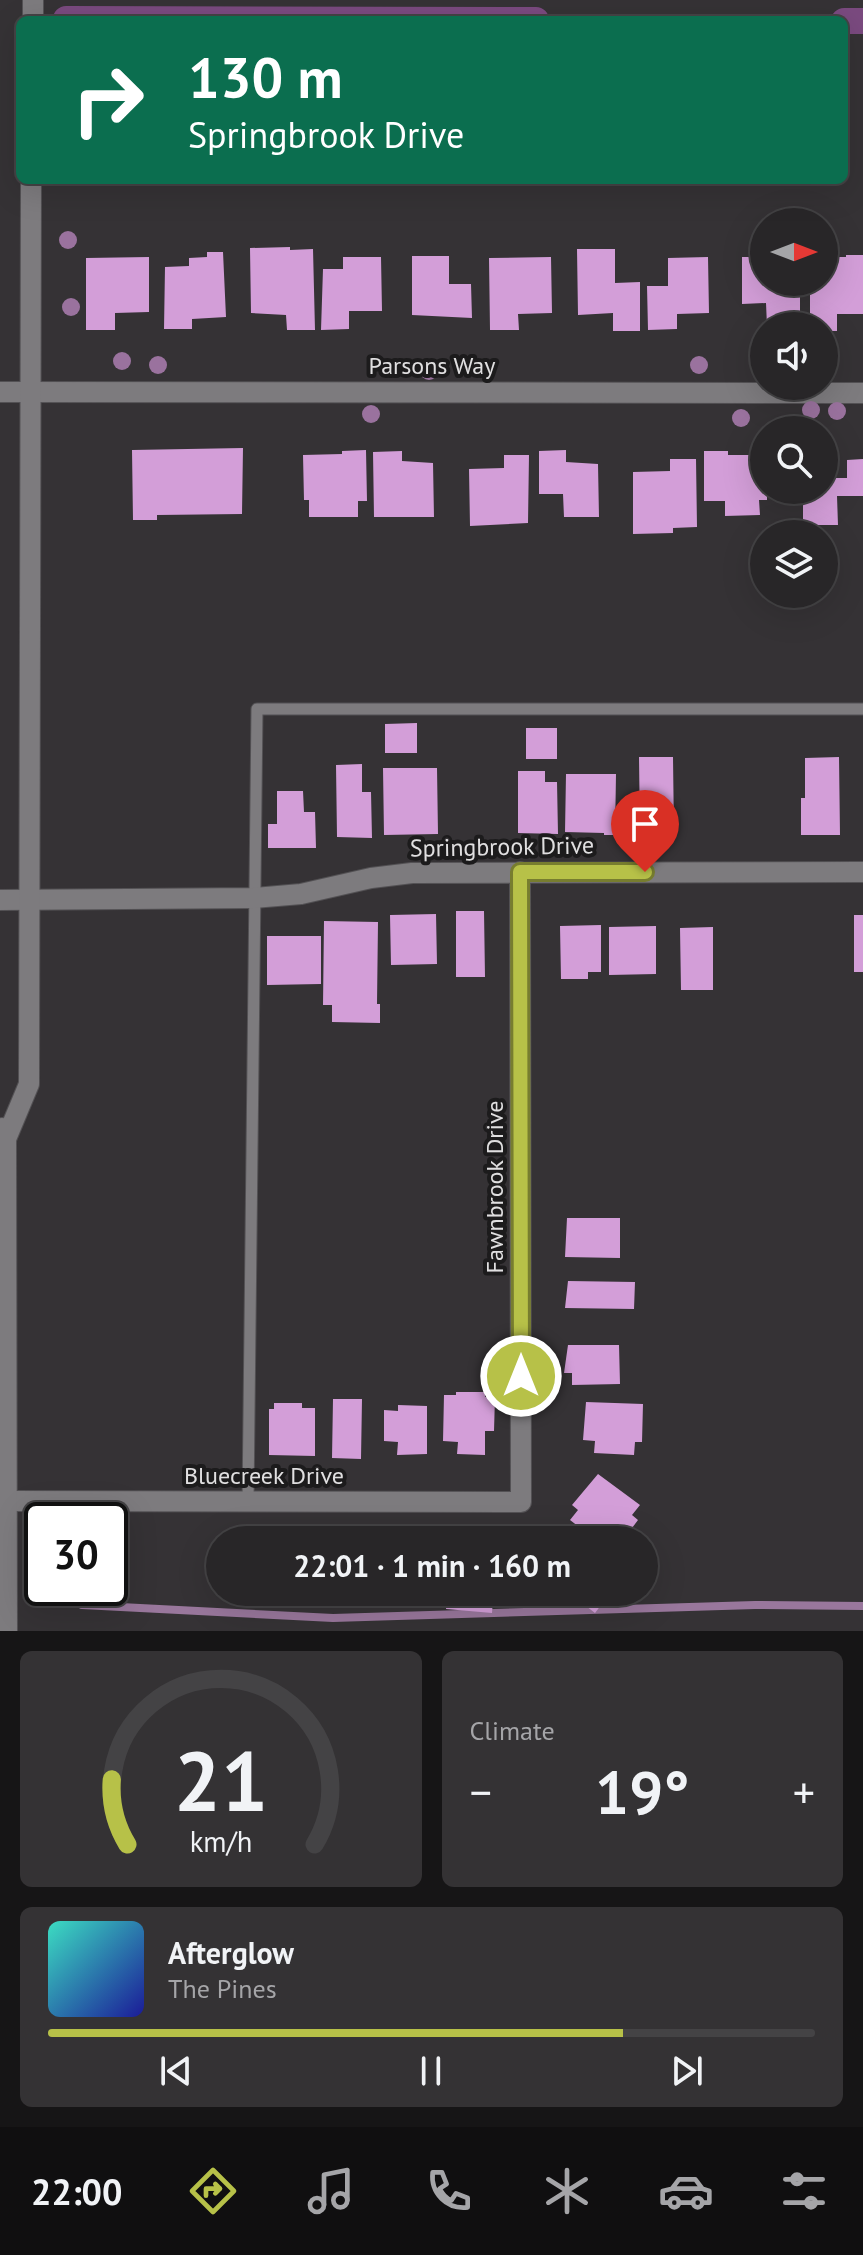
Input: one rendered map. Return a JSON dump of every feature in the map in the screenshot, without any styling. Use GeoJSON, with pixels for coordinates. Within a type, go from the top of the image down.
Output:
{"type":"FeatureCollection","features":[{"type":"Feature","properties":{"kind":"street"},"geometry":{"type":"LineString","coordinates":[[7,1631],[2,1134],[29,1084],[28,392],[31,184]]}},
{"type":"Feature","properties":{"kind":"street","name":"Parsons Way"},"geometry":{"type":"LineString","coordinates":[[0,392],[863,393]]}},
{"type":"Feature","properties":{"kind":"street","name":"Fawnbrook Drive"},"geometry":{"type":"LineString","coordinates":[[520,872],[521,1502]]}},
{"type":"Feature","properties":{"kind":"street","name":"Springbrook Drive"},"geometry":{"type":"LineString","coordinates":[[0,900],[253,898],[301,894],[371,878],[412,873],[863,872]]}},
{"type":"Feature","properties":{"kind":"street","name":"Bluecreek Drive"},"geometry":{"type":"LineString","coordinates":[[7,1501],[521,1502]]}},
{"type":"Feature","properties":{"kind":"lane"},"geometry":{"type":"LineString","coordinates":[[248,1502],[257,709],[863,709]]}},
{"type":"Feature","properties":{"kind":"building"},"geometry":{"type":"Polygon","coordinates":[[[290,247],[290,250],[313,249],[315,330],[287,330],[286,315],[251,313],[250,248],[290,247]]]}},
{"type":"Feature","properties":{"kind":"building"},"geometry":{"type":"Polygon","coordinates":[[[577,249],[615,249],[615,283],[640,282],[640,331],[613,331],[613,313],[578,315],[577,249]]]}},
{"type":"Feature","properties":{"kind":"building"},"geometry":{"type":"Polygon","coordinates":[[[207,252],[223,252],[226,317],[192,319],[192,329],[164,329],[165,267],[189,266],[189,258],[207,257],[207,252]]]}},
{"type":"Feature","properties":{"kind":"building"},"geometry":{"type":"Polygon","coordinates":[[[863,255],[863,314],[810,312],[810,296],[838,296],[838,257],[863,255]]]}},
{"type":"Feature","properties":{"kind":"building"},"geometry":{"type":"Polygon","coordinates":[[[412,256],[449,256],[449,284],[471,284],[472,318],[412,315],[412,256]]]}},
{"type":"Feature","properties":{"kind":"building"},"geometry":{"type":"Polygon","coordinates":[[[149,257],[149,312],[115,313],[115,330],[86,330],[86,258],[149,257]]]}},
{"type":"Feature","properties":{"kind":"building"},"geometry":{"type":"Polygon","coordinates":[[[343,257],[381,257],[382,311],[349,311],[349,329],[321,330],[323,269],[343,269],[343,257]]]}},
{"type":"Feature","properties":{"kind":"building"},"geometry":{"type":"Polygon","coordinates":[[[551,257],[552,313],[518,314],[519,330],[490,330],[489,258],[551,257]]]}},
{"type":"Feature","properties":{"kind":"building"},"geometry":{"type":"Polygon","coordinates":[[[708,257],[709,313],[677,314],[677,329],[648,330],[647,286],[668,286],[668,258],[708,257]]]}},
{"type":"Feature","properties":{"kind":"building"},"geometry":{"type":"Polygon","coordinates":[[[742,257],[750,257],[750,296],[800,296],[800,312],[766,312],[766,303],[742,304],[742,257]]]}},
{"type":"Feature","properties":{"kind":"building"},"geometry":{"type":"Polygon","coordinates":[[[243,448],[242,514],[157,515],[157,520],[133,520],[132,450],[243,448]]]}},
{"type":"Feature","properties":{"kind":"building"},"geometry":{"type":"Polygon","coordinates":[[[366,450],[367,501],[358,501],[358,517],[309,517],[309,500],[304,500],[303,455],[366,450]]]}},
{"type":"Feature","properties":{"kind":"building"},"geometry":{"type":"Polygon","coordinates":[[[566,450],[566,462],[598,464],[599,517],[564,517],[563,494],[539,494],[539,451],[566,450]]]}},
{"type":"Feature","properties":{"kind":"building"},"geometry":{"type":"Polygon","coordinates":[[[402,451],[402,461],[433,463],[434,517],[374,517],[373,452],[402,451]]]}},
{"type":"Feature","properties":{"kind":"building"},"geometry":{"type":"Polygon","coordinates":[[[704,451],[750,455],[750,504],[759,504],[760,515],[725,516],[725,501],[704,501],[704,451]]]}},
{"type":"Feature","properties":{"kind":"building"},"geometry":{"type":"Polygon","coordinates":[[[504,455],[529,455],[528,523],[470,526],[469,469],[504,468],[504,455]]]}},
{"type":"Feature","properties":{"kind":"building"},"geometry":{"type":"Polygon","coordinates":[[[670,459],[696,459],[697,527],[673,528],[673,533],[633,534],[633,472],[670,471],[670,459]]]}},
{"type":"Feature","properties":{"kind":"building"},"geometry":{"type":"Polygon","coordinates":[[[863,459],[863,496],[838,496],[838,478],[847,478],[847,460],[863,459]]]}},
{"type":"Feature","properties":{"kind":"building"},"geometry":{"type":"Polygon","coordinates":[[[803,504],[837,504],[838,520],[803,520],[803,504]]]}},
{"type":"Feature","properties":{"kind":"building"},"geometry":{"type":"Polygon","coordinates":[[[417,723],[417,753],[385,753],[385,724],[417,723]]]}},
{"type":"Feature","properties":{"kind":"building"},"geometry":{"type":"Polygon","coordinates":[[[526,728],[557,728],[557,759],[526,759],[526,728]]]}},
{"type":"Feature","properties":{"kind":"building"},"geometry":{"type":"Polygon","coordinates":[[[639,757],[673,757],[674,835],[640,835],[639,757]]]}},
{"type":"Feature","properties":{"kind":"building"},"geometry":{"type":"Polygon","coordinates":[[[839,757],[840,835],[801,835],[805,758],[839,757]]]}},
{"type":"Feature","properties":{"kind":"building"},"geometry":{"type":"Polygon","coordinates":[[[362,764],[362,792],[371,792],[372,838],[337,837],[336,765],[362,764]]]}},
{"type":"Feature","properties":{"kind":"building"},"geometry":{"type":"Polygon","coordinates":[[[383,768],[437,768],[438,834],[384,835],[383,768]]]}},
{"type":"Feature","properties":{"kind":"building"},"geometry":{"type":"Polygon","coordinates":[[[518,771],[545,771],[545,782],[557,782],[558,834],[518,833],[518,771]]]}},
{"type":"Feature","properties":{"kind":"building"},"geometry":{"type":"Polygon","coordinates":[[[566,774],[616,774],[615,835],[565,832],[566,774]]]}},
{"type":"Feature","properties":{"kind":"building"},"geometry":{"type":"Polygon","coordinates":[[[277,791],[303,791],[304,812],[315,812],[316,848],[268,848],[268,824],[277,824],[277,791]]]}},
{"type":"Feature","properties":{"kind":"building"},"geometry":{"type":"Polygon","coordinates":[[[456,911],[484,911],[485,977],[456,977],[456,911]]]}},
{"type":"Feature","properties":{"kind":"building"},"geometry":{"type":"Polygon","coordinates":[[[436,914],[437,964],[391,965],[390,915],[436,914]]]}},
{"type":"Feature","properties":{"kind":"building"},"geometry":{"type":"Polygon","coordinates":[[[854,915],[863,915],[863,972],[854,972],[854,915]]]}},
{"type":"Feature","properties":{"kind":"building"},"geometry":{"type":"Polygon","coordinates":[[[324,921],[378,922],[377,1004],[380,1004],[380,1023],[332,1022],[332,1005],[323,1005],[324,921]]]}},
{"type":"Feature","properties":{"kind":"building"},"geometry":{"type":"Polygon","coordinates":[[[601,925],[601,972],[588,972],[588,979],[561,979],[560,926],[601,925]]]}},
{"type":"Feature","properties":{"kind":"building"},"geometry":{"type":"Polygon","coordinates":[[[656,926],[656,974],[609,975],[609,927],[656,926]]]}},
{"type":"Feature","properties":{"kind":"building"},"geometry":{"type":"Polygon","coordinates":[[[713,927],[713,990],[681,990],[680,928],[713,927]]]}},
{"type":"Feature","properties":{"kind":"building"},"geometry":{"type":"Polygon","coordinates":[[[267,936],[321,936],[321,984],[267,985],[267,936]]]}},
{"type":"Feature","properties":{"kind":"building"},"geometry":{"type":"Polygon","coordinates":[[[567,1218],[620,1218],[620,1258],[565,1257],[567,1218]]]}},
{"type":"Feature","properties":{"kind":"building"},"geometry":{"type":"Polygon","coordinates":[[[568,1281],[635,1282],[634,1309],[565,1308],[568,1281]]]}},
{"type":"Feature","properties":{"kind":"building"},"geometry":{"type":"Polygon","coordinates":[[[568,1345],[619,1345],[620,1384],[572,1385],[572,1373],[564,1373],[568,1345]]]}},
{"type":"Feature","properties":{"kind":"building"},"geometry":{"type":"Polygon","coordinates":[[[456,1392],[485,1392],[485,1397],[495,1397],[494,1431],[485,1431],[485,1455],[457,1454],[458,1442],[443,1441],[444,1395],[456,1395],[456,1392]]]}},
{"type":"Feature","properties":{"kind":"building"},"geometry":{"type":"Polygon","coordinates":[[[333,1399],[362,1399],[361,1459],[332,1458],[333,1399]]]}},
{"type":"Feature","properties":{"kind":"building"},"geometry":{"type":"Polygon","coordinates":[[[586,1402],[643,1404],[642,1442],[635,1442],[634,1455],[594,1453],[595,1441],[583,1440],[586,1402]]]}},
{"type":"Feature","properties":{"kind":"building"},"geometry":{"type":"Polygon","coordinates":[[[274,1403],[302,1403],[302,1408],[315,1408],[315,1456],[269,1455],[269,1409],[274,1409],[274,1403]]]}},
{"type":"Feature","properties":{"kind":"building"},"geometry":{"type":"Polygon","coordinates":[[[398,1405],[427,1406],[427,1454],[397,1455],[398,1442],[384,1441],[384,1410],[398,1411],[398,1405]]]}},
{"type":"Feature","properties":{"kind":"building"},"geometry":{"type":"Polygon","coordinates":[[[598,1474],[640,1505],[632,1515],[638,1520],[634,1526],[578,1526],[570,1520],[578,1510],[572,1505],[598,1474]]]}},
{"type":"Feature","properties":{"kind":"building"},"geometry":{"type":"Polygon","coordinates":[[[446,1606],[492,1606],[492,1613],[446,1609],[446,1606]]]}},
{"type":"Feature","properties":{"kind":"building"},"geometry":{"type":"Polygon","coordinates":[[[586,1606],[600,1606],[595,1613],[586,1606]]]}},
{"type":"Feature","properties":{"kind":"waterway"},"geometry":{"type":"LineString","coordinates":[[848,21],[863,21]]}},
{"type":"Feature","properties":{"kind":"waterway"},"geometry":{"type":"LineString","coordinates":[[101,1606],[333,1618],[755,1605],[863,1606]]}},
{"type":"Feature","properties":{"kind":"route"},"geometry":{"type":"LineString","coordinates":[[521,1376],[520,872],[645,872]]}}]}
